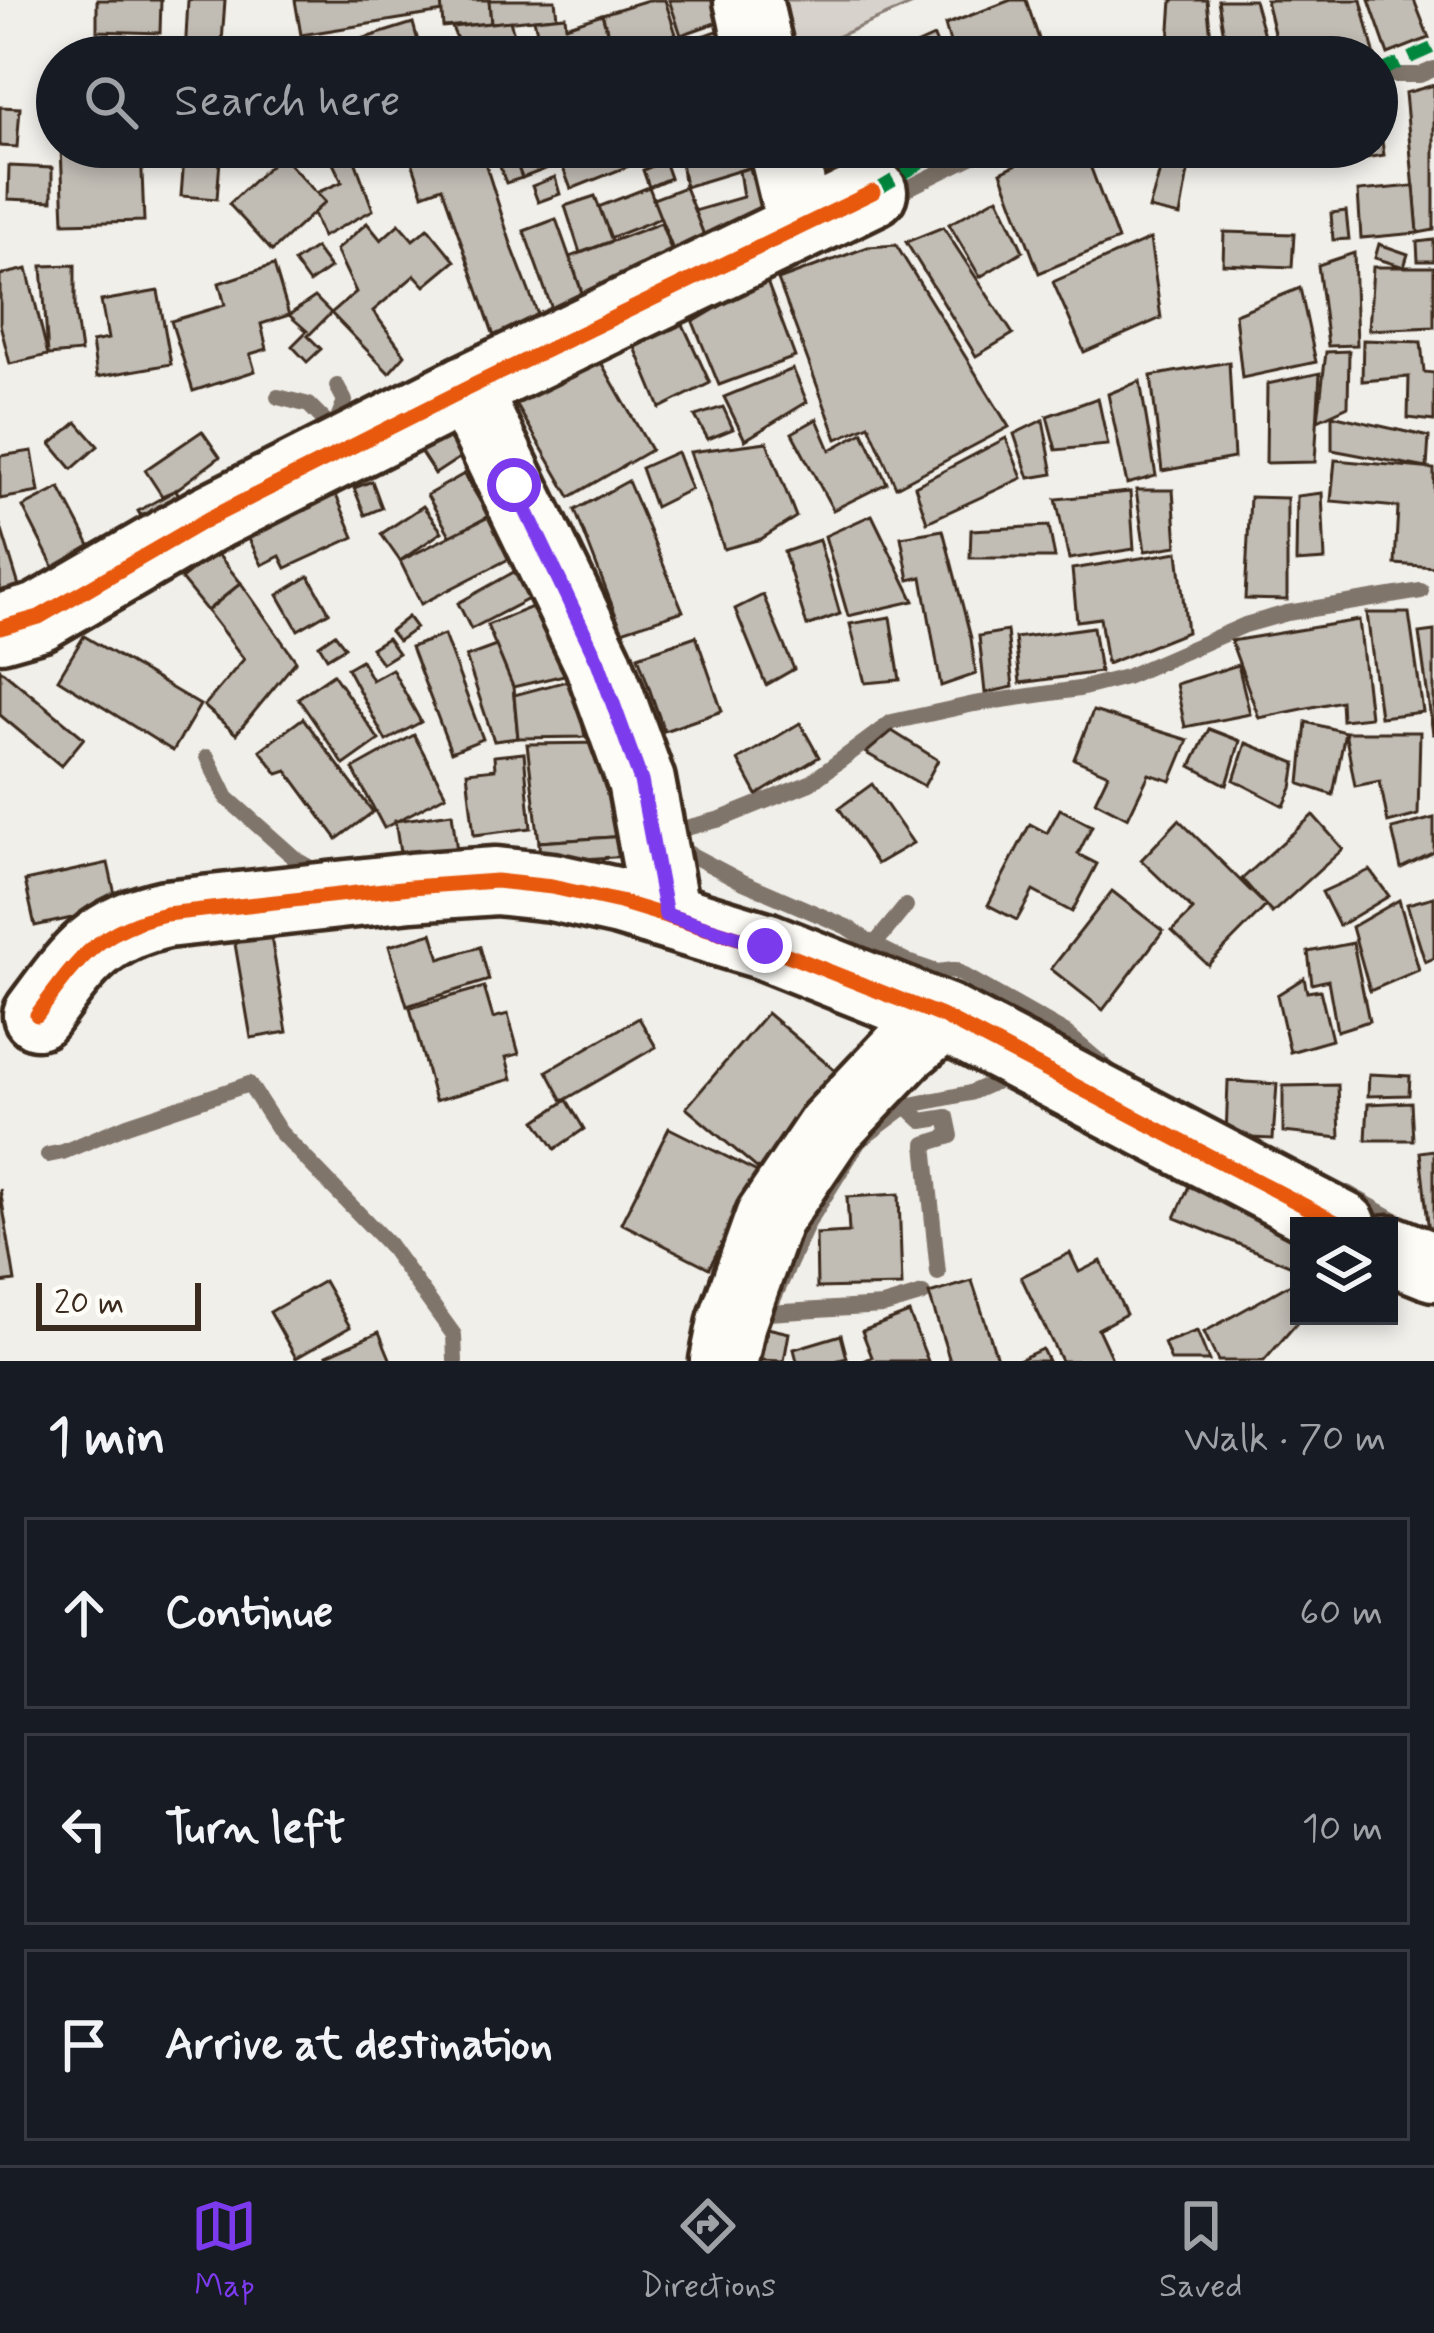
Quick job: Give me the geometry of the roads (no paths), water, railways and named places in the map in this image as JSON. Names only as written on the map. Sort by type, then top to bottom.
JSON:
[{"type":"street","points":[[748,0],[756,36]]},
{"type":"street","points":[[787,168],[801,226]]},
{"type":"street","points":[[0,628],[39,617],[193,526],[873,192]]},
{"type":"street","points":[[466,388],[598,662],[641,781],[666,915]]},
{"type":"street","points":[[37,1015],[84,954],[133,922],[166,914],[411,887],[496,881],[552,887],[765,946],[944,1018],[1326,1217]]},
{"type":"street","points":[[724,1361],[769,1217],[830,1128],[904,1050],[944,1018]]},
{"type":"street","points":[[1398,1253],[1434,1267]]},
{"type":"waterway","points":[[1398,75],[1420,75],[1434,69]]},
{"type":"waterway","points":[[890,197],[949,168]]},
{"type":"waterway","points":[[333,430],[345,401],[337,386]]},
{"type":"waterway","points":[[278,397],[309,405],[341,437]]},
{"type":"waterway","points":[[1113,1073],[1067,1034],[954,970],[937,972],[908,962],[847,927],[682,850],[674,836],[682,829],[721,819],[810,783],[892,722],[1079,689],[1126,677],[1245,625],[1287,613],[1421,591]]},
{"type":"waterway","points":[[207,757],[227,798],[298,861],[321,874]]},
{"type":"waterway","points":[[874,945],[906,906]]},
{"type":"waterway","points":[[772,1302],[808,1223],[859,1141],[906,1106],[970,1093],[1006,1077]]},
{"type":"waterway","points":[[48,1155],[249,1084],[280,1132],[388,1244],[454,1335],[455,1361]]},
{"type":"waterway","points":[[906,1106],[922,1121],[947,1117],[951,1136],[925,1144],[938,1273]]},
{"type":"waterway","points":[[1347,1193],[1397,1221],[1405,1231]]},
{"type":"waterway","points":[[760,1320],[768,1313],[883,1306],[923,1294]]}]
